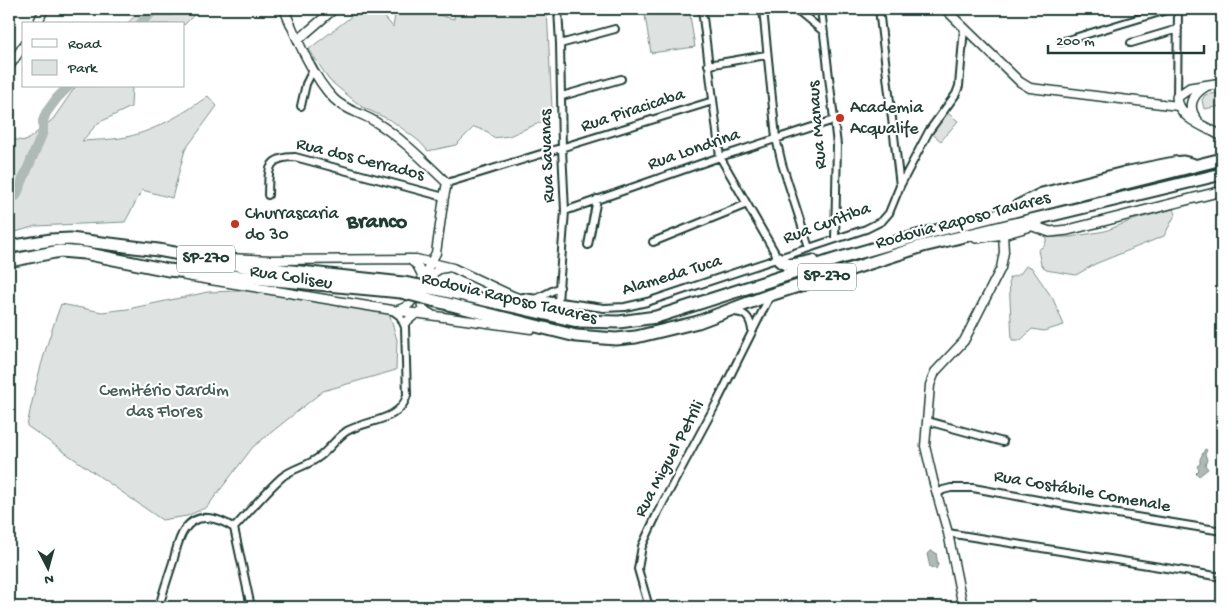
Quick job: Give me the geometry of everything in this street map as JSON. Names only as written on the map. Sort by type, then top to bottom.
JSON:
[{"type":"highway","name":"Rodovia Raposo Tavares","points":[[9,247],[70,239],[402,288],[559,318],[598,322],[639,321],[837,259],[931,232],[1222,159]]},
{"type":"highway","name":"Rodovia Raposo Tavares","points":[[434,294],[576,336],[616,339],[636,337],[677,328],[770,295],[924,246],[1222,174]]},
{"type":"highway","name":"Rodovia Raposo Tavares","points":[[9,261],[60,251],[84,253],[168,270],[244,278],[402,288]]},
{"type":"highway","points":[[778,258],[780,262],[786,265],[837,259]]},
{"type":"highway","points":[[244,278],[271,290]]},
{"type":"main road","points":[[1222,83],[1187,89],[1177,96],[1181,109],[1187,116],[1222,136]]},
{"type":"main road","points":[[1181,109],[1200,90],[1209,84]]},
{"type":"main road","points":[[1187,89],[1192,100],[1191,110],[1201,124]]},
{"type":"main road","points":[[1033,226],[1050,232],[1068,230],[1222,191]]},
{"type":"main road","points":[[924,246],[1003,234],[1098,204]]},
{"type":"street","points":[[38,22],[44,9]]},
{"type":"street","points":[[234,528],[281,478],[320,456],[349,430],[389,415],[400,409],[405,402],[407,394],[406,325],[395,310],[404,308],[413,300],[436,253],[447,183],[400,138],[373,120],[343,106],[327,92],[313,70],[284,9]]},
{"type":"street","points":[[298,40],[334,9]]},
{"type":"street","name":"Rua Savanas","points":[[558,9],[565,211],[558,302]]},
{"type":"street","points":[[702,9],[720,157],[778,258]]},
{"type":"street","points":[[763,9],[766,55],[776,138],[782,164],[809,248]]},
{"type":"street","points":[[796,9],[824,32]]},
{"type":"street","name":"Rua Manaus","points":[[821,9],[837,153],[835,239]]},
{"type":"street","points":[[879,9],[900,186]]},
{"type":"street","points":[[945,9],[1020,82],[1030,88],[1166,104],[1181,109]]},
{"type":"street","points":[[1061,42],[1170,9]]},
{"type":"street","points":[[1166,104],[1177,96],[1178,9]]},
{"type":"street","name":"Rua Curitiba","points":[[778,258],[866,230],[882,221],[889,213],[900,186],[929,131],[958,89],[964,28]]},
{"type":"street","points":[[560,44],[615,29]]},
{"type":"street","points":[[1131,43],[1178,29]]},
{"type":"street","points":[[9,66],[22,48]]},
{"type":"street","points":[[708,65],[766,55]]},
{"type":"street","points":[[301,106],[306,84],[313,70]]},
{"type":"street","points":[[1177,78],[1187,89]]},
{"type":"street","points":[[562,96],[621,79]]},
{"type":"street","name":"Rua Piracicaba","points":[[447,183],[713,101]]},
{"type":"street","name":"Rua Londrina","points":[[565,211],[776,138],[834,120]]},
{"type":"street","name":"Rua dos Cerrados","points":[[268,195],[269,174],[275,160],[284,157],[295,157],[444,197]]},
{"type":"street","points":[[588,246],[597,200]]},
{"type":"street","points":[[653,242],[747,204]]},
{"type":"street","points":[[963,607],[948,533],[925,446],[930,385],[933,376],[964,341],[1001,268],[1004,252],[1003,234]]},
{"type":"street","points":[[436,253],[442,265]]},
{"type":"street","name":"Alameda Tuca","points":[[198,257],[271,260],[409,258],[453,268],[513,296],[568,315],[598,322]]},
{"type":"street","points":[[409,258],[417,265],[423,277]]},
{"type":"street","name":"Alameda Tuca","points":[[513,296],[604,308],[633,305],[778,258]]},
{"type":"street","points":[[434,315],[425,312],[421,304],[421,298],[427,282],[436,270],[453,268]]},
{"type":"street","name":"Rua Coliseu","points":[[168,270],[199,279],[576,336]]},
{"type":"street","points":[[536,299],[560,287]]},
{"type":"street","name":"Rua Miguel Petrili","points":[[649,607],[638,569],[642,546],[770,295]]},
{"type":"street","points":[[406,325],[414,313],[413,300]]},
{"type":"street","points":[[721,313],[738,312],[743,314],[751,321],[752,330]]},
{"type":"street","points":[[927,421],[1003,442]]},
{"type":"street","name":"Rua Costábile Comenale","points":[[937,494],[951,488],[972,488],[1222,531]]},
{"type":"street","points":[[159,607],[179,540],[185,528],[197,519],[208,517],[225,522],[234,528],[251,607]]},
{"type":"street","points":[[948,533],[1222,577]]},
{"type":"green space","points":[[141,9],[200,9],[185,24],[185,22],[129,22]]},
{"type":"green space","points":[[361,9],[378,9],[393,27],[396,9],[427,12],[454,19],[455,9],[547,9],[552,108],[544,121],[509,136],[493,138],[488,132],[474,127],[456,145],[428,151],[419,141],[392,121],[362,107],[329,80],[309,49]]},
{"type":"green space","points":[[644,9],[689,9],[695,47],[651,53]]},
{"type":"green space","points":[[75,88],[132,88],[131,107],[98,123],[82,141],[121,138],[144,132],[178,116],[208,96],[217,106],[185,150],[172,198],[142,190],[125,222],[36,226],[9,234],[9,139],[26,141],[53,119]]},
{"type":"green space","points":[[1222,92],[1222,106],[1204,109],[1202,100],[1205,95]]},
{"type":"green space","points":[[945,111],[958,121],[941,141],[930,132]]},
{"type":"green space","points":[[1173,209],[1176,213],[1164,236],[1095,264],[1076,275],[1046,270],[1041,265],[1038,250],[1045,245],[1047,237],[1070,237],[1105,231],[1133,220]]},
{"type":"green space","points":[[1026,266],[1031,267],[1053,299],[1064,325],[1044,331],[1032,329],[1021,340],[1012,340],[1009,278],[1020,274]]},
{"type":"green space","name":"Cemitério Jardim das Flores","points":[[264,290],[389,312],[397,340],[396,370],[323,391],[253,447],[207,507],[187,516],[162,520],[27,426],[41,364],[61,304],[102,312],[128,309],[208,292]]},
{"type":"shaded area","points":[[1205,449],[1207,450],[1205,454],[1207,460],[1205,465],[1208,469],[1199,476],[1196,473],[1199,470],[1197,466],[1200,464],[1200,459]]},
{"type":"shaded area","points":[[930,551],[936,553],[938,565],[936,569],[930,567],[927,554]]},
{"type":"waterway","points":[[142,22],[153,11],[177,9]]},
{"type":"waterway","points":[[9,199],[16,196],[43,132],[43,121],[46,113],[67,88]]},
{"type":"place","name":"Academia Acqualife","points":[[840,118]]},
{"type":"place","name":"Churrascaria do 30","points":[[235,224]]},
{"type":"district","name":"Branco","points":[[377,223]]}]
